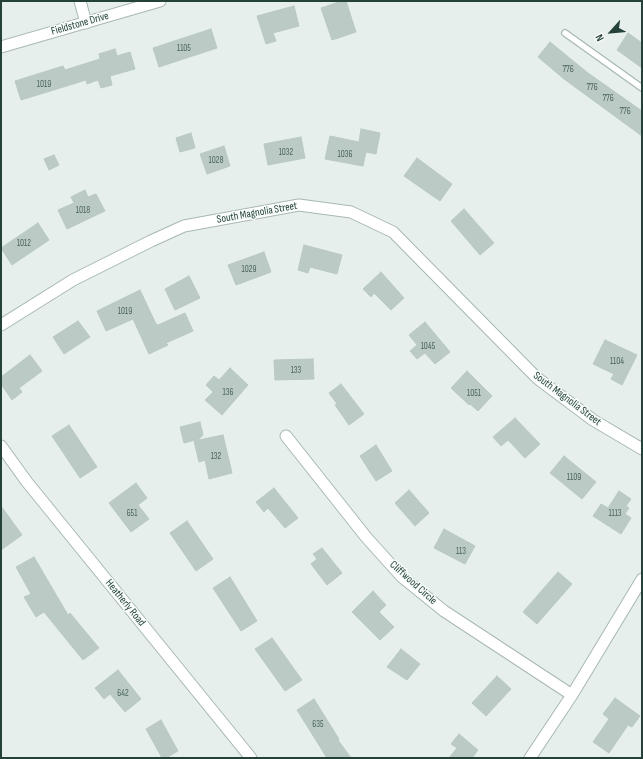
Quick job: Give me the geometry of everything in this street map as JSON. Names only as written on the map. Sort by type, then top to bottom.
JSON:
[{"type":"street","points":[[80,1],[86,23]]},
{"type":"street","name":"Fieldstone Drive","points":[[1,47],[160,1]]},
{"type":"street","name":"South Magnolia Street","points":[[1,325],[73,280],[184,226],[299,205],[351,212],[393,232],[537,378],[593,420],[642,449]]},
{"type":"street","name":"Cliffwood Circle","points":[[286,436],[366,537],[402,577],[444,612],[572,695]]},
{"type":"street","name":"Heatherly Road","points":[[1,446],[27,482],[251,758]]},
{"type":"street","points":[[530,758],[572,695],[642,579]]},
{"type":"lane","points":[[565,33],[642,88]]},
{"type":"building","points":[[346,1],[356,32],[332,40],[321,8]]},
{"type":"building","points":[[294,6],[299,26],[273,33],[276,41],[266,44],[257,16]]},
{"type":"building","points":[[211,29],[217,48],[159,67],[153,48]]},
{"type":"building","points":[[628,33],[642,43],[642,68],[617,50]]},
{"type":"building","points":[[550,42],[588,73],[642,111],[642,136],[564,79],[538,57]]},
{"type":"building","points":[[115,49],[117,56],[130,52],[135,69],[110,76],[112,85],[101,88],[98,80],[87,84],[86,80],[21,100],[15,81],[63,66],[65,70],[100,59],[99,54]]},
{"type":"building","points":[[361,129],[380,133],[376,154],[366,152],[363,166],[325,159],[330,136],[359,142]]},
{"type":"building","points":[[191,133],[195,148],[180,152],[176,138]]},
{"type":"building","points":[[301,137],[305,158],[268,165],[264,144]]},
{"type":"building","points":[[224,146],[230,166],[207,174],[200,154]]},
{"type":"building","points":[[54,155],[59,165],[49,170],[44,159]]},
{"type":"building","points":[[417,158],[452,184],[440,201],[404,176]]},
{"type":"building","points":[[85,190],[88,197],[96,194],[105,211],[67,229],[58,210],[74,203],[71,197]]},
{"type":"building","points":[[464,209],[494,243],[480,255],[451,221]]},
{"type":"building","points":[[38,223],[49,240],[12,265],[1,248]]},
{"type":"building","points":[[304,245],[342,255],[337,274],[310,267],[308,273],[298,270]]},
{"type":"building","points":[[264,252],[271,272],[236,285],[228,265]]},
{"type":"building","points":[[381,272],[404,298],[391,310],[374,293],[371,297],[363,289]]},
{"type":"building","points":[[189,276],[200,298],[175,310],[165,289]]},
{"type":"building","points":[[140,290],[156,324],[158,325],[185,313],[193,331],[166,343],[168,345],[149,354],[133,319],[106,331],[97,311]]},
{"type":"building","points":[[78,321],[90,337],[64,354],[53,337]]},
{"type":"building","points":[[425,322],[450,352],[435,364],[425,353],[417,359],[410,351],[417,345],[409,335]]},
{"type":"building","points":[[605,340],[637,355],[622,385],[611,379],[614,374],[593,364]]},
{"type":"building","points":[[30,355],[42,371],[19,388],[22,392],[12,400],[1,384],[1,377]]},
{"type":"building","points":[[313,359],[314,379],[275,380],[274,360]]},
{"type":"building","points":[[230,368],[248,385],[222,415],[205,400],[213,392],[206,385],[214,376],[219,380]]},
{"type":"building","points":[[467,371],[492,396],[478,411],[470,404],[469,405],[451,388]]},
{"type":"building","points":[[341,384],[364,414],[349,425],[335,405],[337,404],[329,393]]},
{"type":"building","points":[[515,418],[540,444],[525,458],[508,440],[501,446],[493,437]]},
{"type":"building","points":[[200,422],[203,435],[199,439],[184,443],[180,427]]},
{"type":"building","points":[[69,425],[97,467],[80,478],[52,436]]},
{"type":"building","points":[[223,435],[232,473],[209,479],[205,460],[199,462],[194,441]]},
{"type":"building","points":[[376,445],[392,471],[376,481],[360,456]]},
{"type":"building","points":[[564,456],[596,482],[582,499],[550,473]]},
{"type":"building","points":[[136,483],[147,498],[138,505],[149,519],[131,532],[109,503]]},
{"type":"building","points":[[274,488],[298,518],[285,528],[268,508],[264,512],[256,502]]},
{"type":"building","points":[[409,490],[429,513],[415,526],[395,503]]},
{"type":"building","points":[[619,491],[631,499],[626,506],[629,508],[625,514],[631,518],[621,534],[593,516],[601,504],[608,508]]},
{"type":"building","points":[[1,506],[22,535],[1,550]]},
{"type":"building","points":[[187,521],[213,559],[196,571],[170,533]]},
{"type":"building","points":[[444,529],[475,546],[465,564],[434,548]]},
{"type":"building","points":[[322,548],[342,573],[327,585],[311,564],[317,559],[313,554]]},
{"type":"building","points":[[34,557],[68,615],[70,613],[99,648],[83,660],[44,612],[36,617],[24,597],[31,594],[16,567]]},
{"type":"building","points":[[558,572],[572,584],[537,624],[523,612]]},
{"type":"building","points":[[230,577],[257,621],[241,631],[213,588]]},
{"type":"building","points":[[373,591],[386,605],[379,612],[394,627],[380,640],[352,612]]},
{"type":"building","points":[[272,638],[302,680],[285,691],[255,649]]},
{"type":"building","points":[[401,649],[420,664],[407,680],[387,667]]},
{"type":"building","points":[[118,670],[141,699],[125,712],[110,694],[104,699],[95,688]]},
{"type":"building","points":[[497,676],[511,689],[486,716],[472,703]]},
{"type":"building","points":[[615,698],[640,716],[632,727],[628,725],[609,753],[593,742],[609,719],[603,714]]},
{"type":"building","points":[[314,699],[339,739],[338,740],[351,758],[327,758],[297,710]]},
{"type":"building","points":[[161,720],[178,751],[166,758],[162,758],[146,729]]},
{"type":"building","points":[[459,734],[478,750],[472,758],[449,758],[457,748],[451,744]]}]
